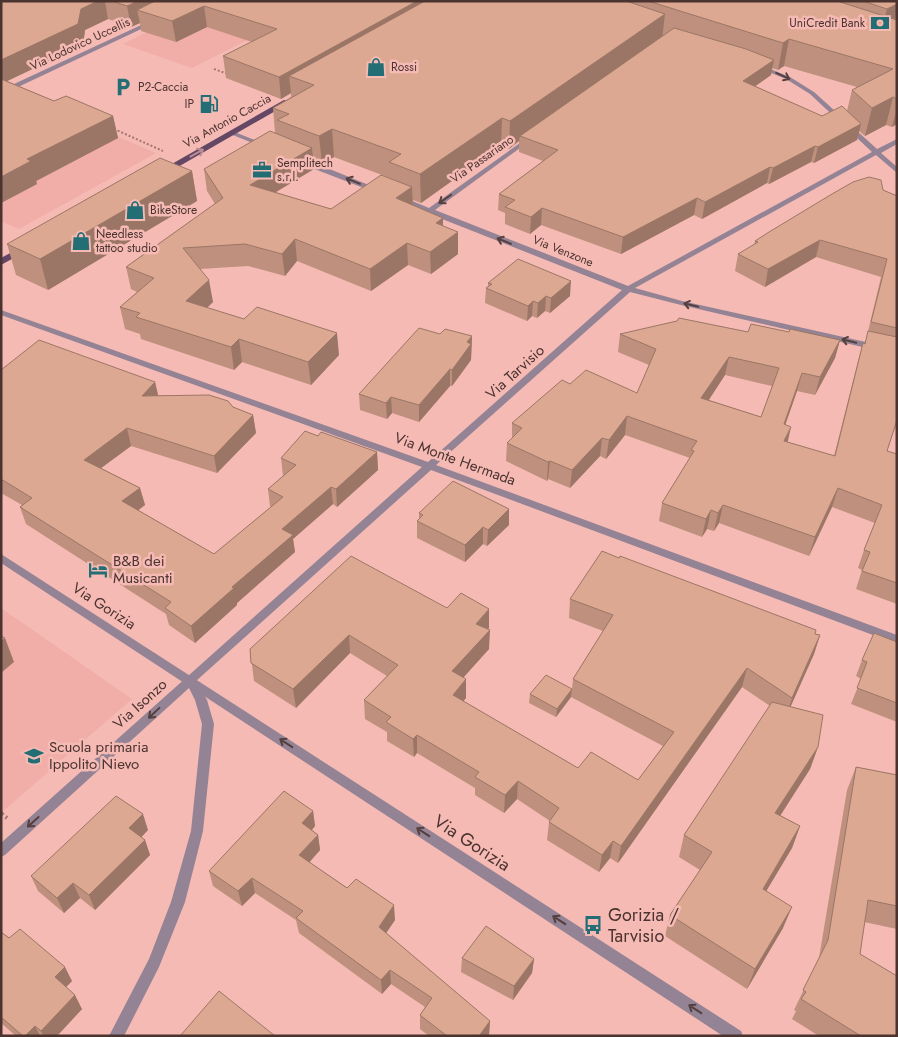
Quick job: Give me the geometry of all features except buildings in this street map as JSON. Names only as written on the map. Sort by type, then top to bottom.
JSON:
[{"type":"main road","name":"Via Antonio Caccia","points":[[154,176],[292,99]]},
{"type":"main road","points":[[1,262],[35,243]]},
{"type":"street","name":"Via Lodovico Uccellis","points":[[1,94],[161,18]]},
{"type":"street","points":[[750,63],[788,78],[812,93],[897,171]]},
{"type":"street","points":[[232,133],[272,149]]},
{"type":"street","name":"Via Passariano","points":[[429,211],[533,136]]},
{"type":"street","name":"Via Tarvisio","points":[[190,680],[628,289],[897,141]]},
{"type":"street","points":[[291,156],[383,193]]},
{"type":"street","name":"Via Venzone","points":[[392,196],[628,289],[681,303],[897,352]]},
{"type":"street","name":"Via Monte Hermada","points":[[1,312],[430,466],[897,640]]},
{"type":"street","name":"Via Gorizia","points":[[1,558],[736,1036]]},
{"type":"street","name":"Via Gorizia","points":[[116,1036],[154,962],[178,902],[197,830],[208,724],[201,700],[190,680]]},
{"type":"street","name":"Via Isonzo","points":[[1,852],[190,680]]},
{"type":"path","points":[[214,69],[231,76]]},
{"type":"path","points":[[112,128],[164,152]]},
{"type":"shaded area","points":[[209,1],[295,16],[192,68],[123,44]]},
{"type":"shaded area","points":[[20,95],[156,153],[19,229],[1,221],[1,104]]},
{"type":"shaded area","name":"Scuola primaria Ippolito Nievo","points":[[1,608],[132,699],[1,813]]},
{"type":"place","name":"UniCredit Bank","points":[[880,23]]},
{"type":"place","name":"Rossi","points":[[376,67]]},
{"type":"place","name":"P2-Caccia","points":[[123,87]]},
{"type":"place","name":"IP","points":[[209,104]]},
{"type":"place","name":"Semplitech s.r.l.","points":[[262,170]]},
{"type":"place","name":"BikeStore","points":[[135,210]]},
{"type":"place","name":"Needless tattoo studio","points":[[81,241]]},
{"type":"place","name":"B&B dei Musicanti","points":[[98,570]]},
{"type":"place","name":"Scuola primaria Ippolito Nievo","points":[[34,756]]},
{"type":"place","name":"Gorizia / Tarvisio","points":[[593,925]]}]
